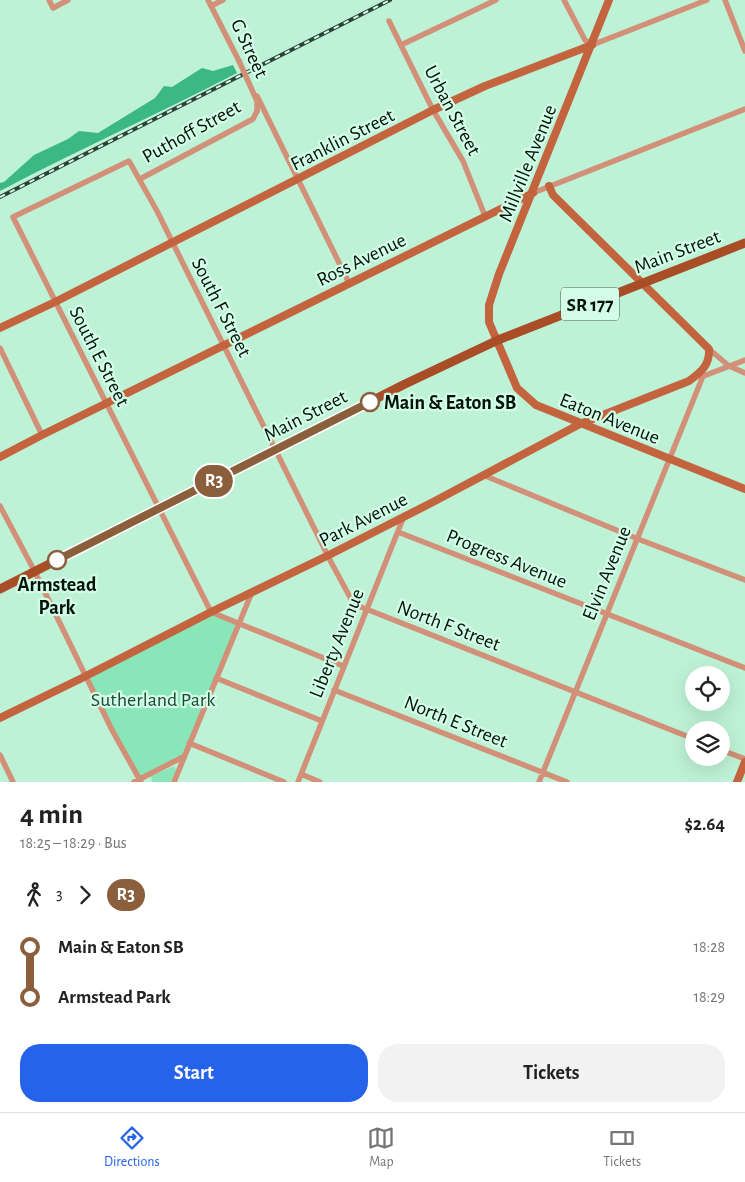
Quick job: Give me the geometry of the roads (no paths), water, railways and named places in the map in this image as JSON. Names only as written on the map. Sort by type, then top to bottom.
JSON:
[{"type":"main road","name":"Millville Avenue","points":[[498,340],[489,322],[489,305],[609,0]]},
{"type":"main road","name":"Franklin Street","points":[[0,328],[55,302],[433,110],[485,86],[592,45]]},
{"type":"main road","points":[[548,186],[553,195],[708,349],[709,357],[705,366],[700,373],[689,381]]},
{"type":"main road","name":"Ross Avenue","points":[[0,457],[42,434],[533,193]]},
{"type":"main road","name":"Main Street","points":[[0,589],[406,384],[498,340],[745,243]]},
{"type":"main road","name":"Eaton Avenue","points":[[498,340],[517,388],[544,409],[745,489]]},
{"type":"main road","name":"Park Avenue","points":[[0,718],[329,555],[580,424],[689,381]]},
{"type":"main road","points":[[737,782],[745,761]]},
{"type":"street","points":[[49,0],[53,8],[68,0]]},
{"type":"street","points":[[210,3],[223,0]]},
{"type":"street","points":[[401,45],[496,0]]},
{"type":"street","points":[[564,0],[585,40],[592,45]]},
{"type":"street","name":"Franklin Street","points":[[592,45],[707,0]]},
{"type":"street","points":[[725,0],[745,51]]},
{"type":"street","name":"G Street","points":[[210,3],[239,61],[256,101],[257,111]]},
{"type":"street","name":"Urban Street","points":[[389,21],[433,110],[463,161],[485,216]]},
{"type":"street","name":"G Street","points":[[252,86],[349,283]]},
{"type":"street","name":"Ross Avenue","points":[[533,193],[745,109]]},
{"type":"street","name":"Puthoff Street","points":[[13,217],[129,161],[140,179],[253,119],[257,111]]},
{"type":"street","name":"South F Street","points":[[140,179],[276,450]]},
{"type":"street","name":"South E Street","points":[[13,217],[159,509]]},
{"type":"street","points":[[0,348],[42,434]]},
{"type":"street","points":[[708,349],[729,366],[745,373]]},
{"type":"street","name":"Park Avenue","points":[[689,381],[745,360]]},
{"type":"street","name":"Elvin Avenue","points":[[539,782],[703,376]]},
{"type":"street","name":"North F Street","points":[[276,450],[351,599],[356,605],[685,735]]},
{"type":"street","points":[[483,475],[638,539],[745,580]]},
{"type":"street","points":[[0,506],[35,572],[138,781],[184,757]]},
{"type":"street","points":[[159,509],[211,612],[344,666]]},
{"type":"street","name":"Liberty Avenue","points":[[298,782],[404,516]]},
{"type":"street","name":"Progress Avenue","points":[[398,532],[745,668]]},
{"type":"street","points":[[174,782],[253,592]]},
{"type":"street","points":[[216,678],[322,721]]},
{"type":"street","name":"North E Street","points":[[334,690],[566,782]]},
{"type":"street","points":[[189,743],[284,782]]},
{"type":"street","points":[[730,754],[745,761]]},
{"type":"street","points":[[0,755],[13,782]]},
{"type":"street","points":[[301,774],[320,782]]},
{"type":"railway","points":[[0,197],[390,0]]},
{"type":"place","name":"Main & Eaton SB","points":[[370,402]]},
{"type":"place","name":"Armstead Park","points":[[57,560]]},
{"type":"park label","name":"Sutherland Park","points":[[153,699]]}]
